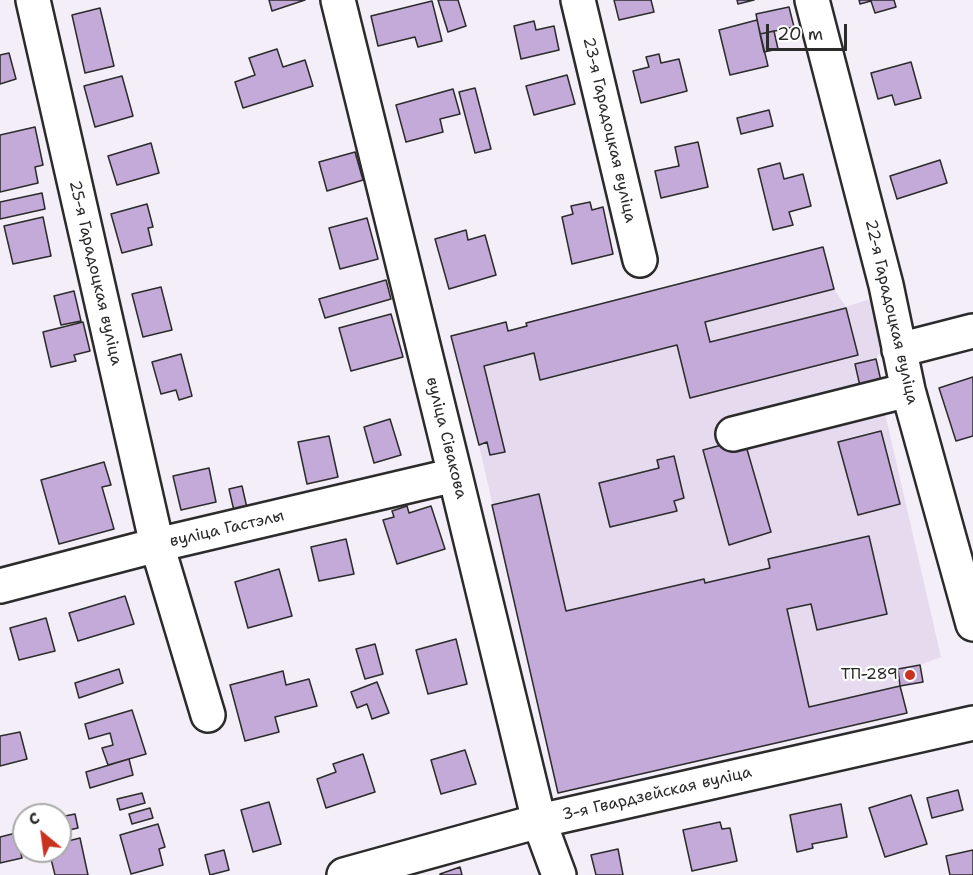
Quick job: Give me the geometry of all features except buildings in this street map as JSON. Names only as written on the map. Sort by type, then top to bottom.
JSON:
[{"type":"street","name":"25-я Гарадоцкая вуліца","points":[[33,0],[156,545],[208,715]]},
{"type":"street","name":"вуліца Сівакова","points":[[338,0],[539,821],[559,875]]},
{"type":"street","name":"23-я Гарадоцкая вуліца","points":[[578,0],[640,260]]},
{"type":"street","name":"22-я Гарадоцкая вуліца","points":[[812,0],[886,285],[908,390],[973,624]]},
{"type":"street","points":[[899,350],[973,332]]},
{"type":"street","points":[[734,434],[908,390]]},
{"type":"street","name":"вуліца Гастэлы","points":[[0,586],[156,545],[455,474]]},
{"type":"street","name":"3-я Гвардзейская вуліца","points":[[344,875],[539,821],[973,723]]},
{"type":"shaded area","points":[[823,247],[834,289],[846,307],[870,299],[883,347],[876,359],[881,396],[941,657],[920,665],[898,669],[907,713],[558,793],[479,445],[451,336],[506,322],[508,330],[527,326],[526,323]]},
{"type":"place","name":"ТП-289","points":[[910,675]]}]
